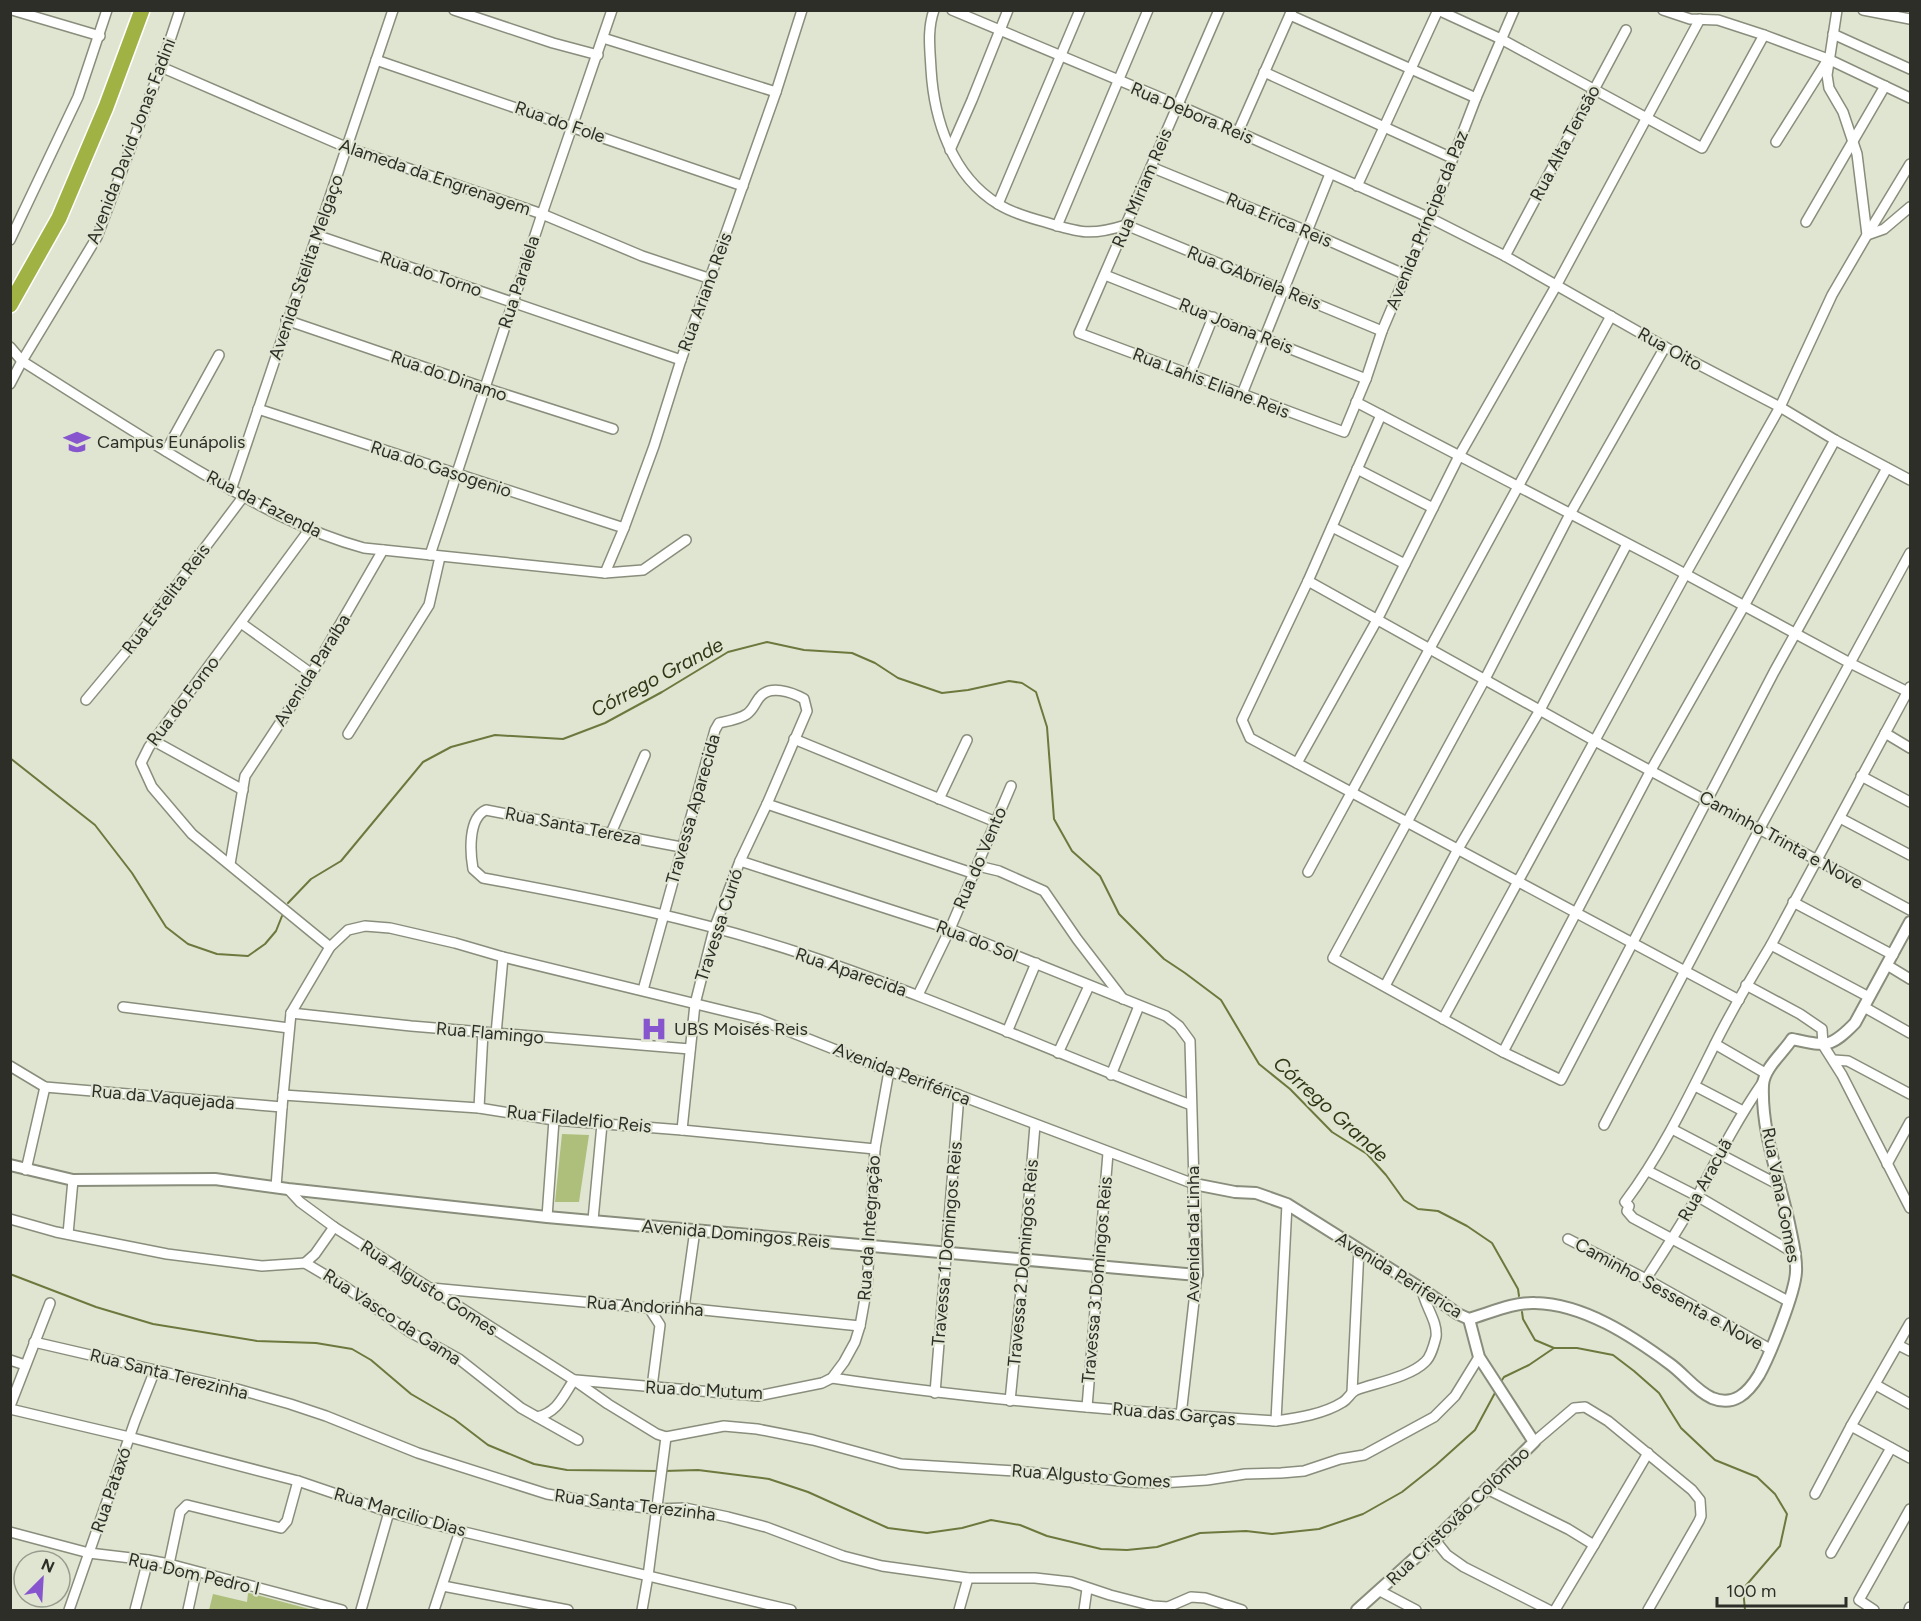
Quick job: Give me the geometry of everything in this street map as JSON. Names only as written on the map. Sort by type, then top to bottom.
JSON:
[{"type":"highway","points":[[10,305],[59,218],[106,107],[142,10]]},
{"type":"street","points":[[12,10],[100,36]]},
{"type":"street","points":[[10,240],[78,97],[107,10]]},
{"type":"street","name":"Avenida David Jonas Fadini","points":[[10,384],[97,237],[180,10]]},
{"type":"street","name":"Avenida Stelita Melgaço","points":[[231,490],[286,320],[348,148],[393,10]]},
{"type":"street","points":[[454,10],[553,43],[598,55]]},
{"type":"street","name":"Rua Paralela","points":[[348,734],[429,605],[435,556],[458,474],[513,301],[612,10]]},
{"type":"street","name":"Rua Ariano Reis","points":[[604,573],[624,528],[654,446],[681,360],[776,92],[802,10]]},
{"type":"street","points":[[934,10],[929,26],[932,84],[950,150],[961,169],[998,204],[1017,213],[1078,231],[1097,233],[1126,225]]},
{"type":"street","name":"Rua Debora Reis","points":[[951,10],[1178,105],[1430,218]]},
{"type":"street","points":[[950,150],[1008,10]]},
{"type":"street","points":[[998,204],[1080,10]]},
{"type":"street","points":[[1057,226],[1148,10]]},
{"type":"street","name":"Rua Miriam Reis","points":[[1079,333],[1219,10]]},
{"type":"street","points":[[1358,186],[1438,10],[1501,39],[1702,148],[1764,35]]},
{"type":"street","name":"Avenida Príncipe da Paz","points":[[1344,432],[1476,98],[1514,10]]},
{"type":"street","points":[[1663,10],[1690,19],[1718,20],[1764,35],[1828,59],[1911,98]]},
{"type":"street","points":[[1837,10],[1827,75],[1829,88],[1843,112],[1857,154],[1867,236]]},
{"type":"street","points":[[1863,10],[1911,19]]},
{"type":"street","points":[[1238,132],[1291,13],[1476,98]]},
{"type":"street","points":[[1297,763],[1377,620],[1459,456],[1556,286],[1700,20]]},
{"type":"street","name":"Rua Alta Tensão","points":[[1505,256],[1626,30]]},
{"type":"street","points":[[1833,34],[1911,69]]},
{"type":"street","points":[[603,38],[776,92]]},
{"type":"street","points":[[1776,142],[1828,59]]},
{"type":"street","name":"Rua do Fole","points":[[376,60],[743,186]]},
{"type":"street","name":"Alameda da Engrenagem","points":[[161,67],[348,148],[542,214],[642,256],[711,279]]},
{"type":"street","points":[[1264,72],[1452,158]]},
{"type":"street","points":[[1806,222],[1885,86]]},
{"type":"street","points":[[1443,1019],[1685,575],[1780,408],[1832,296],[1911,164]]},
{"type":"street","name":"Rua Erica Reis","points":[[1151,167],[1307,231],[1406,275]]},
{"type":"street","points":[[1242,394],[1330,174]]},
{"type":"street","points":[[1867,236],[1884,229],[1910,208]]},
{"type":"street","name":"Rua Oito","points":[[1430,218],[1505,256],[1665,347],[1911,480]]},
{"type":"street","name":"Rua GAbriela Reis","points":[[1126,225],[1383,331]]},
{"type":"street","name":"Rua do Torno","points":[[316,235],[681,360]]},
{"type":"street","name":"Rua Joana Reis","points":[[1105,275],[1366,379]]},
{"type":"street","points":[[1308,872],[1611,316]]},
{"type":"street","points":[[1190,374],[1213,317]]},
{"type":"street","name":"Rua do Dinamo","points":[[286,320],[612,429]]},
{"type":"street","name":"Rua Lahis Eliane Reis","points":[[1079,333],[1344,432]]},
{"type":"street","name":"Rua da Fazenda","points":[[10,347],[22,361],[243,497],[309,530],[364,549],[604,573],[642,570],[686,540]]},
{"type":"street","points":[[1665,347],[1570,514],[1485,679],[1333,958],[1503,1052],[1561,1080],[1796,633],[1887,468]]},
{"type":"street","points":[[166,451],[219,355]]},
{"type":"street","points":[[1356,402],[1850,663],[1910,690],[1861,776],[1771,945],[1746,985],[1695,1086],[1648,1171],[1625,1202],[1629,1206],[1627,1211],[1633,1218],[1788,1301]]},
{"type":"street","name":"Rua do Gasogenio","points":[[258,409],[624,528]]},
{"type":"street","points":[[1382,416],[1308,581],[1242,720],[1250,738],[1739,1000]]},
{"type":"street","points":[[1503,1052],[1651,770],[1835,440]]},
{"type":"street","points":[[1358,469],[1433,508]]},
{"type":"street","name":"Rua Estelita Reis","points":[[86,700],[131,646],[243,497]]},
{"type":"street","points":[[1332,527],[1405,564]]},
{"type":"street","name":"Rua do Forno","points":[[230,864],[205,847],[192,834],[152,787],[141,763],[143,755],[309,530]]},
{"type":"street","points":[[1385,987],[1458,849],[1540,710],[1627,544]]},
{"type":"street","name":"Avenida Paraíba","points":[[230,864],[245,776],[312,674],[383,550]]},
{"type":"street","points":[[1604,1125],[1760,828],[1911,553]]},
{"type":"street","name":"Caminho Trinta e Nove","points":[[1308,581],[1595,741],[1708,799],[1816,861],[1911,910]]},
{"type":"street","points":[[241,623],[312,674]]},
{"type":"street","name":"Travessa Aparecida","points":[[643,990],[681,847],[719,723],[748,714],[760,696],[777,690],[795,694],[804,699],[807,711],[796,735]]},
{"type":"street","points":[[1885,733],[1911,748]]},
{"type":"street","points":[[796,735],[996,822]]},
{"type":"street","name":"Travessa Curió","points":[[682,1130],[695,1004],[714,929],[740,861],[796,735]]},
{"type":"street","points":[[939,799],[967,740]]},
{"type":"street","points":[[154,741],[243,790]]},
{"type":"street","points":[[611,833],[645,755]]},
{"type":"street","points":[[1861,776],[1911,802]]},
{"type":"street","name":"Rua do Vento","points":[[918,995],[950,929],[1011,786]]},
{"type":"street","points":[[767,804],[976,870],[999,871],[1044,891],[1123,999]]},
{"type":"street","name":"Rua Santa Tereza","points":[[498,881],[483,878],[473,869],[470,854],[476,821],[479,813],[486,810],[681,847]]},
{"type":"street","points":[[1840,818],[1911,855]]},
{"type":"street","name":"Rua do Sol","points":[[740,861],[950,929],[1166,1016],[1179,1026],[1190,1041],[1191,1053]]},
{"type":"street","points":[[230,864],[330,947],[291,1013],[276,1187]]},
{"type":"street","name":"Rua Aparecida","points":[[498,881],[662,914],[804,954],[918,995],[1111,1075],[1191,1105]]},
{"type":"street","points":[[1793,902],[1893,955]]},
{"type":"street","points":[[1828,1043],[1842,1036],[1855,1023],[1910,924]]},
{"type":"street","name":"Avenida Periférica","points":[[330,947],[348,930],[365,926],[390,928],[759,1019],[889,1071],[959,1095],[1194,1184]]},
{"type":"street","points":[[1771,945],[1867,1002],[1911,1033]]},
{"type":"street","points":[[496,1034],[503,957]]},
{"type":"street","points":[[1007,1032],[1036,963]]},
{"type":"street","points":[[1887,965],[1911,979]]},
{"type":"street","points":[[1746,985],[1817,1024],[1911,1208]]},
{"type":"street","points":[[1058,1053],[1089,986]]},
{"type":"street","points":[[1111,1075],[1139,1006]]},
{"type":"street","points":[[123,1007],[289,1028]]},
{"type":"street","name":"Rua Flamingo","points":[[291,1013],[496,1034],[690,1049]]},
{"type":"street","points":[[479,1108],[483,1032]]},
{"type":"street","name":"Rua Aracuã","points":[[1646,1279],[1697,1196],[1743,1111],[1792,1039],[1828,1043]]},
{"type":"street","points":[[1715,1044],[1764,1078]]},
{"type":"street","name":"Avenida da Linha","points":[[1181,1415],[1197,1275],[1191,1053]]},
{"type":"street","points":[[1834,1060],[1848,1061],[1911,1094]]},
{"type":"street","points":[[10,1066],[45,1088],[26,1170]]},
{"type":"street","name":"Rua da Integração","points":[[832,1378],[855,1342],[860,1326],[867,1287],[875,1149],[889,1071]]},
{"type":"street","name":"Rua Vana Gomes","points":[[1695,1386],[1710,1397],[1722,1401],[1734,1400],[1744,1395],[1758,1376],[1793,1288],[1796,1254],[1772,1156],[1763,1107],[1764,1078]]},
{"type":"street","points":[[1695,1086],[1743,1111]]},
{"type":"street","name":"Rua da Vaquejada","points":[[45,1088],[282,1107]]},
{"type":"street","name":"Rua Filadelfio Reis","points":[[283,1095],[479,1108],[554,1120],[875,1149]]},
{"type":"street","name":"Travessa 1 Domingos Reis","points":[[935,1393],[959,1095]]},
{"type":"street","points":[[547,1217],[554,1120]]},
{"type":"street","points":[[1887,1164],[1911,1122]]},
{"type":"street","points":[[593,1220],[602,1124]]},
{"type":"street","name":"Travessa 2 Domingos Reis","points":[[1010,1401],[1035,1125]]},
{"type":"street","points":[[1671,1129],[1781,1186]]},
{"type":"street","name":"Travessa 3 Domingos Reis","points":[[1087,1407],[1108,1153]]},
{"type":"street","name":"Avenida Domingos Reis","points":[[10,1165],[74,1180],[215,1179],[547,1217],[1197,1275]]},
{"type":"street","points":[[1648,1171],[1697,1196],[1796,1254]]},
{"type":"street","points":[[68,1234],[74,1180]]},
{"type":"street","name":"Avenida Periferica","points":[[1194,1184],[1235,1192],[1256,1193],[1287,1204],[1469,1319],[1516,1304],[1534,1302],[1571,1309],[1616,1328],[1637,1341],[1673,1366],[1695,1386]]},
{"type":"street","name":"Rua Algusto Gomes","points":[[288,1189],[300,1202],[334,1227],[608,1404],[657,1434],[666,1437],[724,1426],[757,1429],[813,1440],[901,1464],[1015,1471],[1131,1482],[1161,1483],[1207,1480],[1245,1474],[1304,1471],[1340,1459],[1364,1455],[1434,1418],[1455,1396],[1479,1356]]},
{"type":"street","points":[[1276,1421],[1287,1204]]},
{"type":"street","name":"Rua Vasco da Gama","points":[[10,1219],[68,1234],[167,1254],[262,1266],[305,1263],[344,1286],[410,1332],[459,1359],[498,1391],[537,1417],[578,1440]]},
{"type":"street","points":[[305,1263],[315,1254],[334,1227]]},
{"type":"street","points":[[684,1308],[695,1230]]},
{"type":"street","name":"Caminho Sessenta e Nove","points":[[1568,1239],[1646,1279],[1770,1349]]},
{"type":"street","points":[[1352,1392],[1359,1249]]},
{"type":"street","name":"Rua Andorinha","points":[[429,1288],[649,1308],[684,1308],[860,1326]]},
{"type":"street","name":"Rua das Garças","points":[[832,1378],[1010,1401],[1276,1421],[1297,1419],[1344,1402],[1352,1392],[1414,1370],[1426,1362],[1436,1332],[1422,1289]]},
{"type":"street","points":[[10,1407],[50,1303]]},
{"type":"street","points":[[649,1308],[660,1325],[652,1387]]},
{"type":"street","name":"Rua Cristovão Colômbo","points":[[1357,1611],[1435,1540],[1534,1442],[1479,1356],[1469,1319]]},
{"type":"street","points":[[1815,1494],[1851,1426],[1911,1323]]},
{"type":"street","name":"Rua Santa Terezinha","points":[[34,1342],[237,1389],[290,1404],[418,1453],[493,1476],[523,1488],[600,1503],[657,1509],[685,1508],[728,1517],[766,1527],[843,1556],[923,1573],[968,1578],[1035,1578],[1071,1582],[1087,1589],[1144,1605],[1168,1609],[1191,1597],[1205,1598],[1242,1611]]},
{"type":"street","points":[[1898,1345],[1911,1351]]},
{"type":"street","points":[[10,1360],[25,1365]]},
{"type":"street","name":"Rua Pataxó","points":[[69,1611],[129,1437],[155,1370]]},
{"type":"street","name":"Rua do Mutum","points":[[574,1380],[758,1396],[822,1383],[832,1378]]},
{"type":"street","points":[[537,1417],[552,1412],[574,1380]]},
{"type":"street","points":[[1876,1385],[1911,1404]]},
{"type":"street","name":"Rua Marcilio Dias","points":[[10,1407],[298,1481],[389,1512],[460,1531],[791,1611]]},
{"type":"street","points":[[1534,1442],[1574,1408],[1585,1407],[1608,1421],[1678,1478],[1700,1500],[1699,1521],[1648,1611]]},
{"type":"street","points":[[1851,1426],[1911,1458]]},
{"type":"street","points":[[642,1611],[666,1437]]},
{"type":"street","points":[[1831,1553],[1891,1448]]},
{"type":"street","points":[[1555,1611],[1648,1454]]},
{"type":"street","points":[[169,1564],[180,1512],[184,1506],[281,1528],[287,1521],[298,1481]]},
{"type":"street","points":[[1487,1489],[1568,1529],[1594,1545]]},
{"type":"street","points":[[1874,1611],[1858,1600],[1911,1509]]},
{"type":"street","points":[[361,1611],[389,1512]]},
{"type":"street","points":[[1900,1528],[1911,1534]]},
{"type":"street","points":[[434,1611],[460,1531]]},
{"type":"street","name":"Rua Dom Pedro I","points":[[10,1532],[89,1553],[169,1564],[342,1611]]},
{"type":"street","points":[[1435,1540],[1447,1555],[1464,1567],[1549,1611]]},
{"type":"street","points":[[135,1611],[148,1560]]},
{"type":"street","points":[[188,1611],[196,1573]]},
{"type":"street","points":[[959,1611],[968,1578]]},
{"type":"street","points":[[443,1586],[568,1611]]},
{"type":"street","points":[[1084,1611],[1087,1589]]},
{"type":"street","points":[[1380,1591],[1416,1611]]},
{"type":"street","points":[[749,1611],[750,1600]]},
{"type":"green space","points":[[562,1134],[589,1135],[579,1202],[555,1202]]},
{"type":"green space","points":[[248,1593],[313,1610],[209,1610],[213,1594],[247,1602]]},
{"type":"waterway","name":"Córrego Grande","points":[[288,903],[311,879],[341,861],[423,762],[451,747],[495,735],[563,739],[605,723],[728,652],[767,642],[804,650],[852,653],[875,663],[898,678],[942,693],[1009,681],[1022,683],[1036,692],[1047,727],[1054,819],[1072,851],[1100,876],[1119,914],[1164,959],[1221,1000],[1259,1064],[1290,1089],[1332,1132],[1367,1154],[1404,1200],[1418,1209],[1438,1211],[1467,1226],[1492,1243],[1518,1289],[1519,1296]]},
{"type":"waterway","name":"Córrego Grande","points":[[10,758],[95,825],[132,873],[166,927],[188,944],[217,954],[248,956],[265,944],[276,931],[282,916]]},
{"type":"waterway","points":[[10,1274],[96,1307],[153,1324],[257,1341],[316,1343],[352,1349],[371,1360],[411,1394],[454,1419],[488,1445],[534,1464],[567,1470],[658,1471]]},
{"type":"waterway","name":"Córrego Grande","points":[[1522,1312],[1523,1319],[1535,1340],[1554,1348],[1577,1348],[1613,1355],[1659,1393],[1681,1428],[1715,1460],[1757,1477],[1775,1494],[1787,1514],[1780,1546],[1743,1589],[1745,1610]]},
{"type":"waterway","points":[[1500,1383],[1504,1377],[1529,1365],[1554,1348]]},
{"type":"waterway","points":[[664,1471],[698,1470],[769,1479],[808,1492],[888,1528],[927,1533],[962,1528],[991,1520],[1020,1525],[1047,1536],[1101,1549],[1127,1550],[1157,1547],[1200,1533],[1246,1531],[1272,1534],[1319,1529],[1363,1514],[1402,1492],[1475,1430],[1496,1391]]},
{"type":"place","name":"Campus Eunápolis","points":[[77,442]]},
{"type":"place","name":"UBS Moisés Reis","points":[[654,1029]]}]
